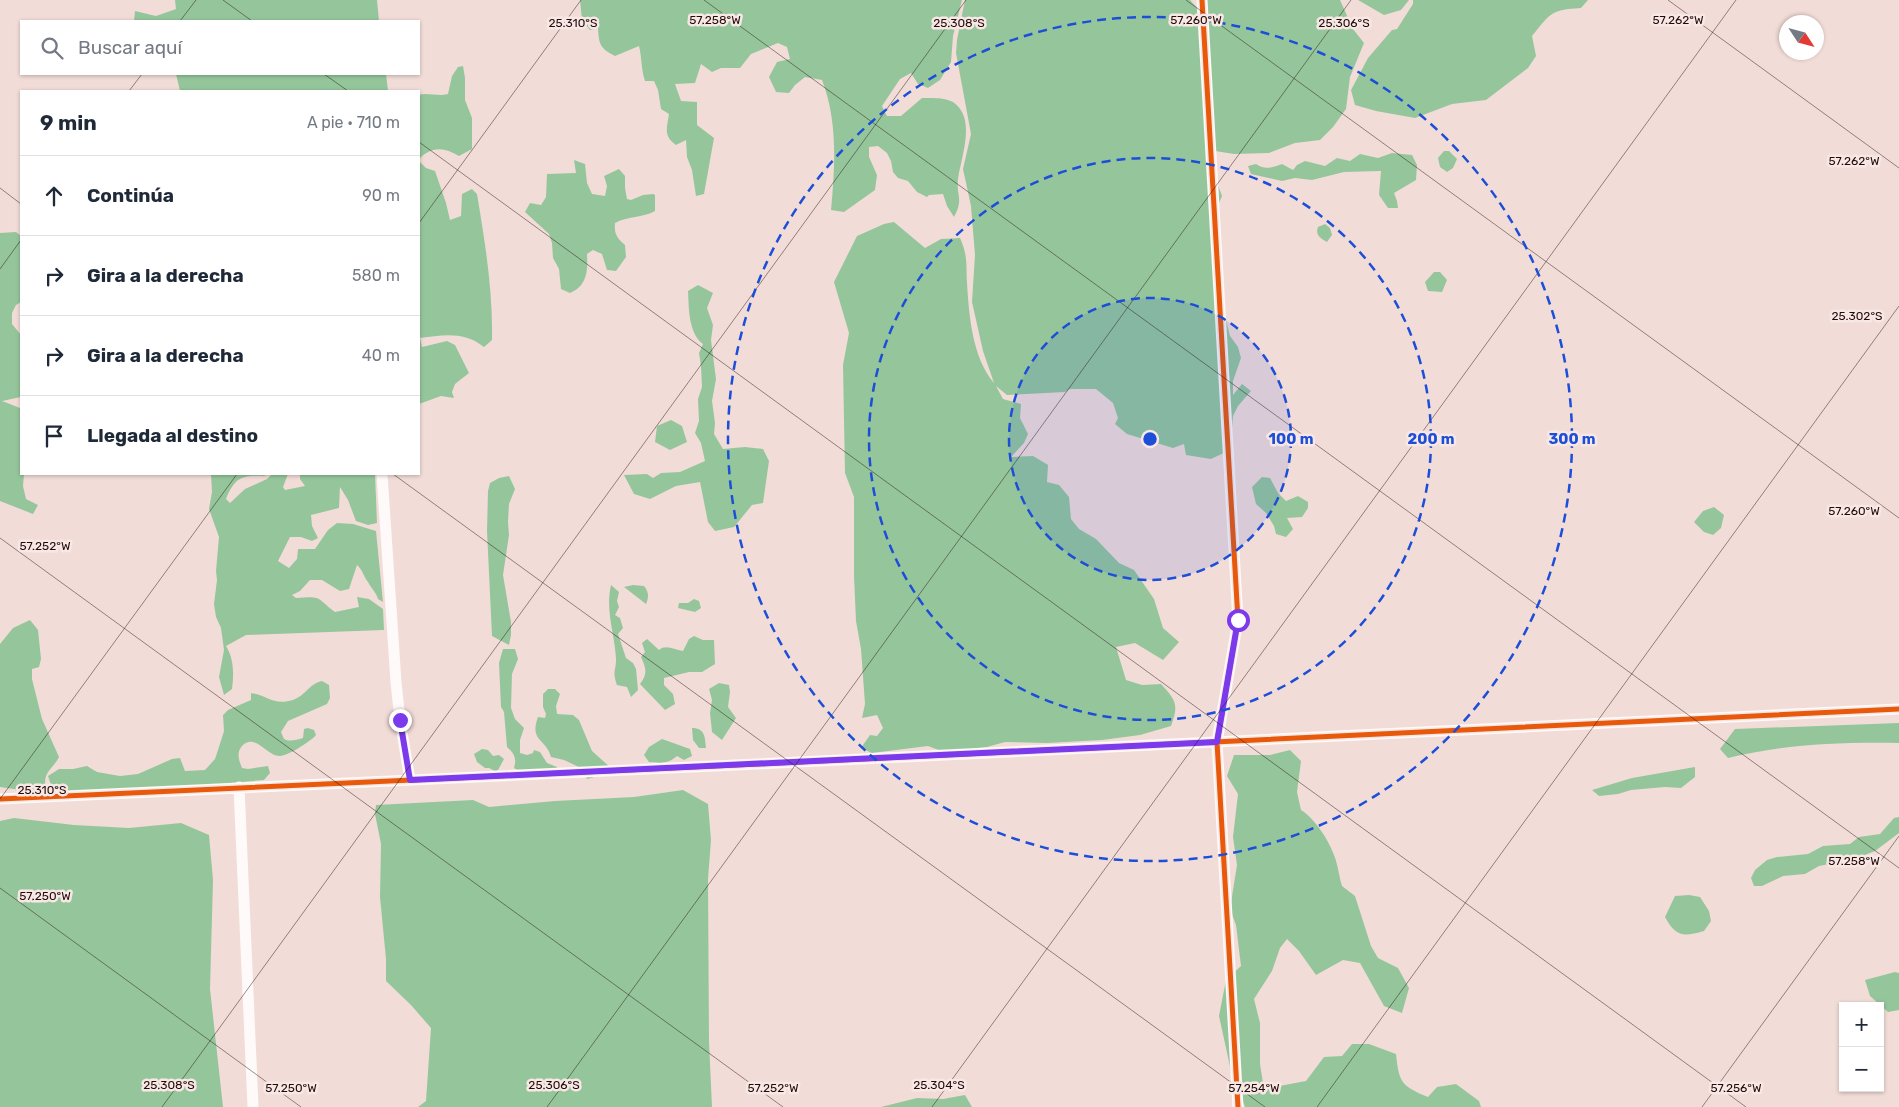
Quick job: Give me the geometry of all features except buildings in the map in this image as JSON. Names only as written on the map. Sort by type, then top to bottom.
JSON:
[{"type":"street","points":[[1202,0],[1238,620],[1217,742],[1238,1107]]},
{"type":"street","points":[[382,475],[400,720],[410,780]]},
{"type":"street","points":[[0,799],[1899,709]]},
{"type":"street","points":[[238,787],[253,1107]]},
{"type":"green space","points":[[175,0],[377,0],[379,20],[134,20],[135,11],[156,16],[176,9]]},
{"type":"green space","points":[[580,0],[962,0],[953,36],[951,62],[940,80],[928,88],[918,84],[911,73],[900,79],[882,106],[887,116],[901,116],[922,98],[933,98],[949,100],[960,109],[964,118],[966,138],[958,179],[959,206],[954,217],[947,206],[943,194],[929,195],[927,197],[917,192],[908,181],[898,178],[893,172],[887,153],[878,146],[869,147],[869,157],[877,175],[875,190],[844,212],[831,210],[834,177],[833,128],[831,112],[822,80],[805,77],[789,93],[776,92],[769,77],[777,62],[790,59],[787,47],[778,43],[751,54],[740,68],[721,68],[712,72],[701,64],[695,83],[675,84],[681,101],[697,102],[697,125],[714,138],[704,194],[696,196],[692,170],[687,157],[686,140],[676,145],[669,138],[667,128],[669,114],[661,109],[658,90],[654,81],[645,81],[639,46],[615,56],[606,51],[601,45],[598,28],[590,30],[582,20]]},
{"type":"green space","points":[[965,0],[1190,0],[1197,8],[1199,0],[1340,0],[1353,29],[1364,43],[1350,77],[1346,109],[1333,127],[1320,140],[1295,143],[1269,153],[1234,154],[1215,151],[1213,172],[1222,196],[1217,208],[1221,299],[1230,336],[1238,347],[1241,358],[1233,381],[1233,395],[1242,384],[1251,391],[1238,406],[1233,416],[1230,450],[1211,459],[1186,455],[1184,444],[1173,448],[1127,434],[1115,424],[1118,418],[1113,403],[1096,389],[1070,389],[1065,392],[1007,395],[996,386],[1003,399],[1021,404],[1020,418],[1028,434],[1024,443],[1011,457],[1033,456],[1048,465],[1047,482],[1059,485],[1069,497],[1071,519],[1079,529],[1096,539],[1119,563],[1134,570],[1154,599],[1163,628],[1179,642],[1163,660],[1135,643],[1116,647],[1126,680],[1142,685],[1161,684],[1170,694],[1175,703],[1175,713],[1171,726],[1140,735],[1102,740],[1047,743],[1005,742],[987,747],[944,752],[928,746],[872,753],[861,748],[870,735],[877,736],[883,728],[877,715],[862,718],[865,704],[861,649],[856,621],[854,497],[845,473],[843,365],[849,333],[834,282],[857,236],[884,224],[894,222],[925,248],[941,239],[960,238],[965,255],[969,308],[976,348],[987,373],[994,383],[983,351],[972,302],[975,255],[971,206],[963,169],[971,134],[956,53]]},
{"type":"green space","points":[[1358,0],[1409,0],[1401,10],[1384,15]]},
{"type":"green space","points":[[1413,0],[1588,0],[1581,8],[1563,10],[1552,14],[1532,36],[1536,56],[1528,68],[1486,100],[1452,104],[1415,118],[1355,105],[1351,90],[1368,58],[1392,30],[1397,29],[1413,4]]},
{"type":"green space","points":[[463,66],[465,100],[472,118],[472,149],[459,156],[438,149],[420,158],[420,95],[448,94],[452,76],[458,67]]},
{"type":"green space","points":[[176,75],[386,75],[388,90],[180,90]]},
{"type":"green space","points":[[1444,151],[1449,151],[1457,159],[1453,168],[1447,172],[1440,167],[1438,158]]},
{"type":"green space","points":[[1392,153],[1412,155],[1417,165],[1416,180],[1394,193],[1398,208],[1388,208],[1379,195],[1381,171],[1344,172],[1312,180],[1295,178],[1282,181],[1251,174],[1248,166],[1256,164],[1268,168],[1282,164],[1293,170],[1297,165],[1305,161],[1325,166],[1337,158],[1350,161],[1360,154],[1378,158]]},
{"type":"green space","points":[[574,160],[585,164],[587,183],[592,194],[605,196],[607,186],[604,176],[619,169],[625,176],[627,199],[631,200],[643,195],[653,194],[655,195],[655,211],[615,223],[617,235],[625,245],[626,257],[616,271],[607,270],[602,254],[593,250],[587,254],[587,272],[583,282],[576,290],[570,293],[561,289],[559,269],[553,258],[549,234],[525,212],[530,203],[541,205],[546,197],[547,174],[576,173]]},
{"type":"green space","points":[[420,162],[426,168],[435,171],[450,220],[461,216],[462,194],[472,189],[477,194],[486,248],[490,285],[492,340],[484,347],[469,338],[445,335],[420,338]]},
{"type":"green space","points":[[1325,224],[1330,228],[1332,235],[1327,242],[1320,238],[1317,232],[1318,227]]},
{"type":"green space","points":[[16,232],[20,235],[20,303],[16,305],[12,313],[12,324],[20,334],[20,397],[2,401],[20,408],[20,475],[24,475],[23,486],[26,499],[38,505],[33,514],[0,501],[0,233]]},
{"type":"green space","points":[[1434,272],[1440,272],[1447,280],[1442,292],[1428,291],[1425,282]]},
{"type":"green space","points":[[698,285],[713,293],[707,308],[713,325],[711,340],[716,379],[712,401],[715,423],[714,434],[723,449],[745,447],[763,449],[769,461],[763,503],[752,505],[734,527],[715,531],[708,522],[700,482],[676,486],[650,499],[634,494],[624,475],[647,474],[653,478],[661,473],[680,472],[705,461],[701,443],[695,433],[699,421],[698,399],[702,387],[699,353],[703,344],[694,333],[692,327],[688,291]]},
{"type":"green space","points":[[420,338],[422,347],[447,341],[455,345],[469,373],[455,384],[452,392],[454,398],[441,396],[420,404]]},
{"type":"green space","points":[[671,420],[682,426],[687,442],[670,450],[655,442],[657,426]]},
{"type":"green space","points":[[211,475],[264,475],[245,477],[236,482],[226,499],[230,503],[245,489],[267,479],[271,475],[288,475],[283,487],[285,490],[305,486],[300,479],[300,475],[375,475],[377,523],[368,525],[356,521],[348,500],[340,487],[339,508],[311,515],[312,526],[318,538],[312,541],[301,537],[290,537],[278,561],[289,568],[297,559],[298,549],[315,549],[328,530],[337,523],[353,524],[376,531],[383,602],[378,599],[357,565],[349,589],[340,591],[322,580],[310,580],[300,591],[292,595],[296,598],[311,597],[318,599],[335,612],[359,607],[357,597],[369,599],[383,609],[384,630],[246,635],[226,646],[232,661],[233,678],[232,689],[224,695],[219,677],[224,650],[221,628],[216,617],[214,604],[219,537],[209,509],[212,492]]},
{"type":"green space","points":[[509,476],[515,489],[509,504],[509,535],[503,575],[511,622],[509,645],[492,636],[487,531],[490,483],[499,478]]},
{"type":"green space","points":[[1262,477],[1270,478],[1278,493],[1286,501],[1298,496],[1308,502],[1308,508],[1302,517],[1287,518],[1293,529],[1286,537],[1276,534],[1274,526],[1266,513],[1256,504],[1252,487]]},
{"type":"green space","points":[[1714,507],[1724,515],[1721,528],[1713,535],[1704,532],[1694,522],[1703,511]]},
{"type":"green space","points":[[611,585],[619,592],[617,601],[619,607],[615,615],[620,618],[623,628],[618,634],[626,658],[633,663],[636,669],[638,690],[631,697],[627,687],[617,685],[615,676],[616,659],[609,604]]},
{"type":"green space","points":[[633,585],[646,588],[648,599],[646,604],[624,587]]},
{"type":"green space","points":[[694,599],[699,601],[701,608],[695,612],[678,608],[679,603],[688,603]]},
{"type":"green space","points":[[30,620],[38,630],[41,659],[39,667],[32,669],[32,679],[42,719],[59,757],[47,775],[46,787],[27,791],[0,787],[0,644],[13,628]]},
{"type":"green space","points":[[694,636],[703,640],[714,640],[715,664],[702,672],[689,672],[664,678],[664,685],[673,694],[675,704],[665,710],[640,684],[645,671],[641,657],[645,652],[642,643],[647,639],[659,650],[667,647],[683,651],[689,639]]},
{"type":"green space","points":[[503,649],[515,649],[518,659],[512,674],[511,708],[515,719],[524,728],[520,740],[520,753],[527,755],[533,753],[534,750],[540,752],[547,763],[557,767],[556,772],[527,776],[514,768],[515,759],[507,747],[504,712],[501,707],[499,663]]},
{"type":"green space","points":[[322,681],[329,685],[330,698],[327,704],[288,721],[281,732],[284,739],[293,740],[303,738],[304,729],[308,728],[314,730],[316,735],[313,738],[294,751],[280,756],[270,753],[252,742],[247,742],[240,749],[239,757],[242,768],[268,766],[270,773],[264,780],[206,785],[59,792],[51,785],[48,776],[59,769],[87,766],[97,772],[120,776],[138,774],[172,759],[180,758],[185,771],[205,770],[215,759],[224,731],[223,715],[228,710],[251,700],[251,693],[280,702],[293,700],[301,696],[314,684]]},
{"type":"green space","points":[[719,683],[729,685],[728,707],[736,718],[722,740],[712,732],[710,713],[712,700],[709,689]]},
{"type":"green space","points":[[548,689],[555,689],[560,694],[556,706],[557,714],[573,715],[579,720],[592,751],[611,768],[602,775],[587,779],[583,769],[564,760],[551,757],[546,746],[537,736],[536,725],[538,717],[545,718],[546,714],[543,707],[543,694]]},
{"type":"green space","points":[[1899,723],[1899,743],[1813,745],[1749,753],[1728,758],[1720,749],[1735,729]]},
{"type":"green space","points":[[692,728],[702,731],[705,737],[706,748],[699,748],[693,740]]},
{"type":"green space","points":[[662,739],[690,749],[692,756],[684,760],[677,756],[664,762],[649,762],[644,755],[649,747]]},
{"type":"green space","points":[[482,749],[488,750],[493,756],[499,755],[504,759],[498,770],[485,768],[477,762],[474,754]]},
{"type":"green space","points":[[1290,750],[1301,761],[1297,792],[1301,810],[1316,824],[1328,842],[1335,859],[1342,886],[1355,896],[1371,946],[1378,958],[1398,968],[1409,988],[1402,1013],[1384,1006],[1360,963],[1343,960],[1316,975],[1299,951],[1287,939],[1280,948],[1272,971],[1254,999],[1260,1023],[1260,1064],[1264,1089],[1306,1081],[1324,1057],[1342,1056],[1352,1044],[1369,1044],[1396,1054],[1400,1077],[1412,1090],[1428,1097],[1437,1087],[1456,1084],[1479,1101],[1481,1107],[1245,1107],[1231,1071],[1219,1016],[1226,980],[1241,966],[1236,925],[1230,909],[1237,865],[1233,837],[1238,794],[1227,776],[1234,755],[1270,755]]},
{"type":"green space","points":[[1695,767],[1695,777],[1681,788],[1665,787],[1631,790],[1618,794],[1599,796],[1592,790],[1632,778]]},
{"type":"green space","points":[[683,790],[708,804],[711,840],[708,879],[709,1042],[712,1107],[418,1107],[426,1101],[431,1028],[386,981],[386,959],[380,897],[381,844],[375,814],[376,805],[473,800],[489,807],[634,797]]},
{"type":"green space","points":[[1899,817],[1899,833],[1875,851],[1855,859],[1819,866],[1805,874],[1783,876],[1762,886],[1754,886],[1751,878],[1755,870],[1767,860],[1777,857],[1808,854],[1823,846],[1850,844],[1859,837],[1880,834],[1894,818]]},
{"type":"green space","points":[[14,818],[74,825],[129,828],[181,823],[209,835],[213,880],[210,989],[223,1107],[0,1107],[0,821]]},
{"type":"green space","points":[[1689,895],[1700,897],[1709,911],[1711,921],[1704,931],[1681,934],[1669,924],[1665,917],[1675,896]]},
{"type":"green space","points":[[1895,972],[1899,973],[1899,1010],[1888,1012],[1884,1008],[1884,1002],[1877,1002],[1870,996],[1865,980]]},
{"type":"green space","points":[[965,1095],[972,1107],[881,1107],[917,1098],[943,1099]]},
{"type":"cycle path","points":[[1202,0],[1238,620],[1217,742],[1238,1107]]},
{"type":"cycle path","points":[[0,799],[1899,709]]},
{"type":"route","points":[[400,720],[410,780],[1217,742],[1238,620]]}]
